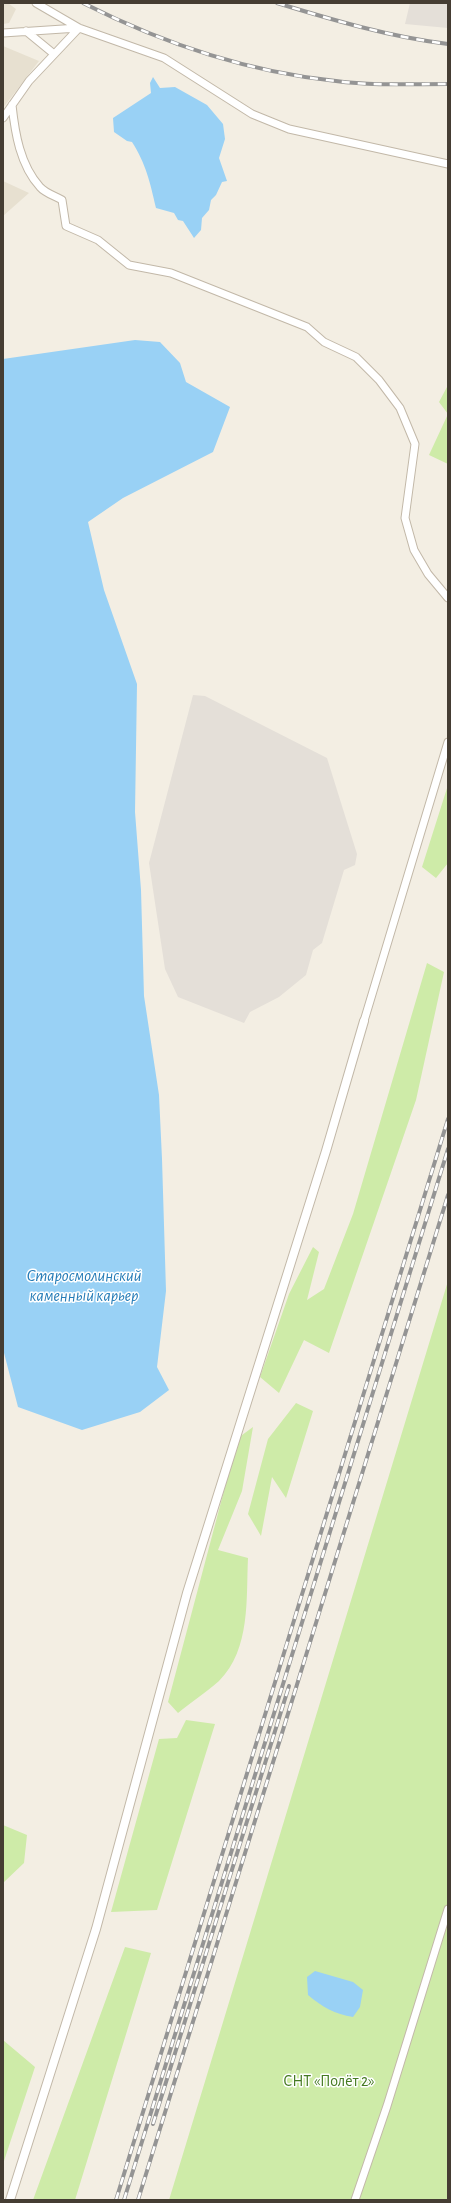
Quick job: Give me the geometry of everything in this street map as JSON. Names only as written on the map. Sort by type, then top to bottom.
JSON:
[{"type":"street","points":[[36,3],[78,28],[164,58],[252,114],[289,129],[448,164]]},
{"type":"street","points":[[3,33],[78,28]]},
{"type":"street","points":[[3,118],[29,80],[78,28]]},
{"type":"street","points":[[26,32],[54,54]]},
{"type":"street","points":[[12,105],[15,129],[27,169],[41,188],[62,200],[66,226],[98,240],[129,265],[170,273],[307,327],[324,342],[356,357],[379,380],[400,408],[416,444],[405,518],[414,550],[428,574],[448,598]]},
{"type":"street","points":[[10,2200],[96,1929],[187,1593],[321,1167],[448,742]]},
{"type":"street","points":[[355,2200],[387,2106],[448,1909]]},
{"type":"shaded area","points":[[3,3],[8,3],[16,9],[9,23],[3,24]]},
{"type":"shaded area","points":[[410,3],[448,3],[448,28],[405,24]]},
{"type":"shaded area","points":[[3,46],[39,61],[3,108]]},
{"type":"shaded area","points":[[3,181],[29,193],[3,216]]},
{"type":"shaded area","points":[[193,695],[205,696],[327,758],[357,854],[355,865],[344,870],[322,943],[313,950],[306,975],[279,997],[250,1012],[244,1023],[178,997],[165,969],[149,863]]},
{"type":"green space","points":[[448,387],[448,414],[439,402]]},
{"type":"green space","points":[[448,414],[448,464],[429,455]]},
{"type":"green space","points":[[448,785],[448,863],[436,878],[422,867]]},
{"type":"green space","points":[[427,963],[444,972],[416,1100],[329,1353],[304,1340],[279,1393],[260,1377],[289,1294],[313,1247],[319,1252],[307,1300],[324,1289],[353,1214]]},
{"type":"green space","name":"СНТ «Полёт 2»","points":[[448,1281],[448,2200],[169,2200]]},
{"type":"green space","points":[[296,1403],[313,1411],[286,1498],[272,1477],[261,1536],[248,1514],[268,1439]]},
{"type":"green space","points":[[253,1427],[242,1491],[218,1550],[248,1558],[245,1622],[242,1639],[237,1654],[219,1681],[178,1713],[168,1702],[238,1438]]},
{"type":"green space","points":[[186,1720],[215,1724],[157,1910],[111,1912],[159,1739],[177,1738]]},
{"type":"green space","points":[[3,1825],[27,1835],[24,1863],[3,1883]]},
{"type":"green space","points":[[125,1947],[151,1953],[75,2200],[33,2200]]},
{"type":"green space","points":[[3,2040],[35,2067],[3,2164]]},
{"type":"water","points":[[153,77],[160,88],[175,87],[207,105],[223,124],[225,139],[219,158],[227,181],[222,182],[216,195],[211,200],[209,210],[202,218],[201,230],[194,238],[183,221],[178,220],[174,213],[156,208],[147,174],[137,150],[132,142],[127,141],[114,132],[113,118],[151,93],[150,83]]},
{"type":"water","name":"Старосмолинский каменный карьер","points":[[135,340],[160,342],[180,363],[186,382],[230,407],[213,452],[123,498],[88,522],[104,590],[137,684],[135,812],[141,890],[144,996],[159,1095],[166,1291],[157,1367],[169,1390],[140,1412],[82,1430],[18,1407],[3,1349],[3,359]]},
{"type":"water","points":[[315,1971],[353,1982],[363,1990],[360,2007],[353,2017],[340,2014],[329,2009],[308,1995],[307,1977]]},
{"type":"railway","points":[[83,3],[143,31],[175,43],[206,54],[270,71],[350,83],[448,84]]},
{"type":"railway","points":[[277,3],[340,22],[405,37],[448,44]]},
{"type":"railway","points":[[116,2200],[448,1119]]},
{"type":"railway","points":[[124,2200],[448,1149]]},
{"type":"railway","points":[[138,2200],[448,1195]]},
{"type":"railway","points":[[153,2124],[289,1686]]}]
